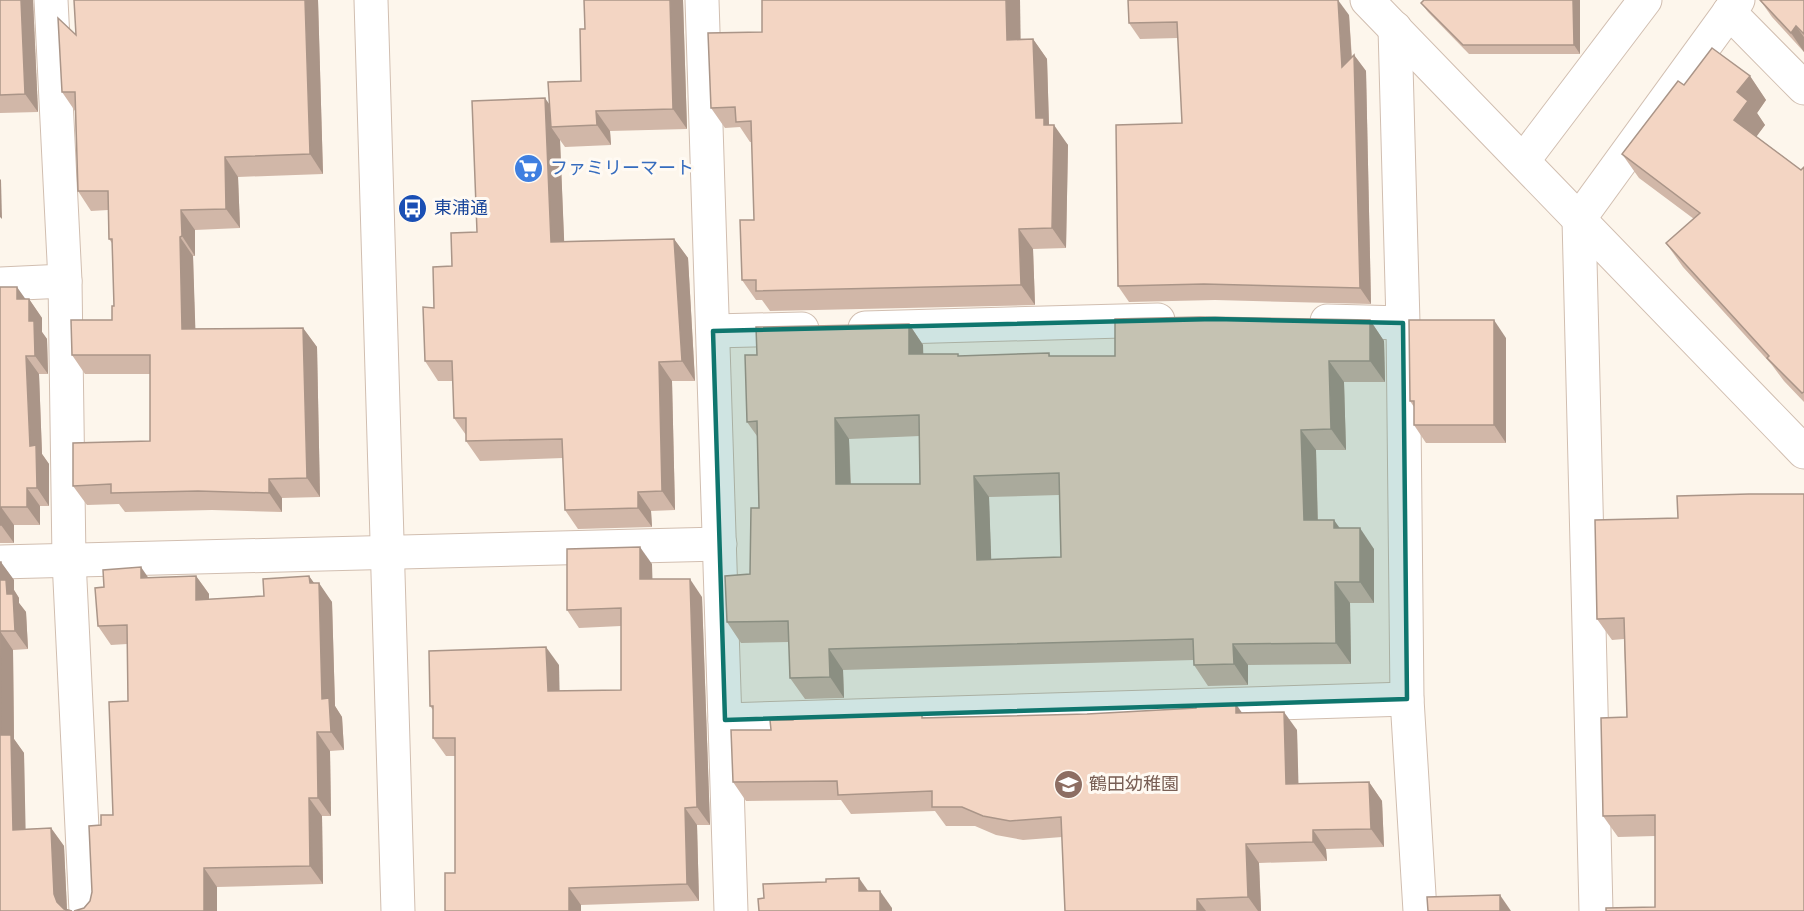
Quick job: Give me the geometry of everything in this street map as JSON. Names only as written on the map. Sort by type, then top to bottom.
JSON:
[{"type":"street","points":[[51,0],[65,281],[69,560],[86,911]]},
{"type":"street","points":[[371,0],[398,911]]},
{"type":"street","points":[[702,0],[731,911]]},
{"type":"street","points":[[1367,0],[1804,452]]},
{"type":"street","points":[[1523,161],[1645,0]]},
{"type":"street","points":[[1596,911],[1579,219],[1734,6],[1804,88]]},
{"type":"street","points":[[1395,28],[1403,323],[1407,699],[1420,911]]},
{"type":"street","points":[[0,284],[65,281]]},
{"type":"street","points":[[713,331],[1191,320]]},
{"type":"street","points":[[1297,321],[1403,323]]},
{"type":"street","points":[[0,562],[720,544]]},
{"type":"street","points":[[725,720],[1407,699]]},
{"type":"highlighted area","points":[[1215,319],[1403,323],[1407,699],[725,720],[713,331]]},
{"type":"building","points":[[0,0],[21,0],[25,94],[0,95]]},
{"type":"building","points":[[74,0],[305,0],[310,154],[225,157],[226,209],[181,210],[182,236],[180,237],[182,329],[303,328],[307,478],[269,479],[269,493],[198,491],[111,493],[111,484],[73,486],[73,443],[150,441],[150,355],[72,355],[71,320],[112,320],[112,306],[114,306],[108,191],[78,191],[75,92],[62,92],[58,18],[76,35]]},
{"type":"building","points":[[584,0],[670,0],[673,109],[596,111],[597,125],[551,127],[548,82],[581,81],[580,29],[585,29]]},
{"type":"building","points":[[762,0],[1006,0],[1007,40],[1033,39],[1036,118],[1044,118],[1044,125],[1054,125],[1052,228],[1019,229],[1021,285],[756,291],[756,280],[742,280],[740,220],[754,220],[751,121],[736,122],[735,107],[711,108],[708,33],[762,32]]},
{"type":"building","points":[[1128,0],[1338,0],[1342,67],[1354,55],[1360,288],[1204,284],[1118,286],[1116,125],[1182,123],[1177,22],[1129,23]]},
{"type":"building","points":[[1424,0],[1573,0],[1574,45],[1463,45],[1421,3]]},
{"type":"building","points":[[1760,0],[1804,0],[1804,34],[1796,26],[1791,33]]},
{"type":"building","points":[[1712,48],[1750,76],[1737,92],[1748,101],[1734,120],[1801,170],[1804,167],[1804,392],[1802,393],[1767,358],[1769,356],[1666,243],[1700,213],[1622,154],[1678,81],[1684,85]]},
{"type":"building","points":[[545,98],[551,242],[674,239],[682,361],[659,362],[662,491],[638,492],[638,508],[565,510],[562,439],[466,441],[466,418],[454,418],[452,361],[425,361],[423,307],[434,308],[433,267],[452,266],[451,233],[477,232],[472,101]]},
{"type":"building","points":[[0,287],[17,287],[17,299],[29,299],[29,321],[34,321],[35,356],[26,356],[30,446],[36,445],[37,488],[27,488],[27,507],[1,507],[1,525],[0,525]]},
{"type":"building","points":[[1200,317],[1370,320],[1370,361],[1329,361],[1331,429],[1301,430],[1304,520],[1334,520],[1334,528],[1360,528],[1360,582],[1335,582],[1336,643],[1233,644],[1234,664],[1194,665],[1193,639],[829,649],[830,677],[790,678],[788,621],[727,622],[725,576],[750,574],[751,508],[759,508],[757,421],[747,422],[745,355],[757,355],[756,327],[909,324],[909,354],[958,354],[958,356],[1049,353],[1049,356],[1115,356],[1115,319]],"holes":[[[919,415],[920,484],[836,484],[835,418]],[[1059,473],[1061,557],[977,560],[974,476]]]},
{"type":"building","points":[[1409,320],[1494,320],[1494,425],[1414,425],[1414,401],[1410,401]]},
{"type":"building","points":[[1804,494],[1804,911],[1606,911],[1606,908],[1655,907],[1655,815],[1603,816],[1601,718],[1627,717],[1624,618],[1597,619],[1595,520],[1678,518],[1677,496]]},
{"type":"building","points":[[640,547],[640,579],[690,579],[697,807],[685,808],[687,884],[569,888],[569,911],[445,911],[445,873],[455,873],[455,738],[433,738],[429,651],[546,647],[548,691],[621,690],[621,608],[567,610],[567,549]]},
{"type":"building","points":[[0,562],[1,580],[6,580],[7,594],[13,594],[15,631],[0,631]]},
{"type":"building","points":[[141,567],[141,578],[196,576],[196,600],[264,596],[263,579],[309,576],[310,583],[319,583],[322,699],[329,698],[331,732],[317,732],[318,798],[309,798],[310,866],[204,868],[204,911],[74,911],[84,908],[90,901],[92,892],[89,826],[101,825],[101,815],[113,815],[109,702],[128,701],[127,625],[98,626],[95,588],[104,587],[103,570]]},
{"type":"building","points":[[0,631],[1,735],[11,735],[13,830],[51,828],[54,894],[57,902],[64,909],[72,911],[0,911]]},
{"type":"building","points":[[1236,704],[1236,713],[1284,712],[1286,784],[1369,782],[1371,829],[1313,830],[1313,842],[1246,844],[1248,897],[1197,899],[1197,911],[1065,911],[1061,817],[1010,821],[983,816],[962,807],[932,807],[932,791],[838,795],[837,781],[733,782],[731,730],[771,730],[770,720],[793,720],[793,717],[832,716],[832,718],[922,714],[922,718],[1087,714]]},
{"type":"building","points":[[859,878],[859,891],[880,891],[880,911],[759,911],[758,899],[764,898],[763,884],[826,882],[826,879]]},
{"type":"building","points":[[1500,895],[1500,911],[1428,911],[1427,897]]},
{"type":"place","name":"ファミリーマート","points":[[529,168]]},
{"type":"place","name":"東浦通","points":[[413,208]]},
{"type":"place","name":"鶴田幼稚園","points":[[1068,784]]}]
